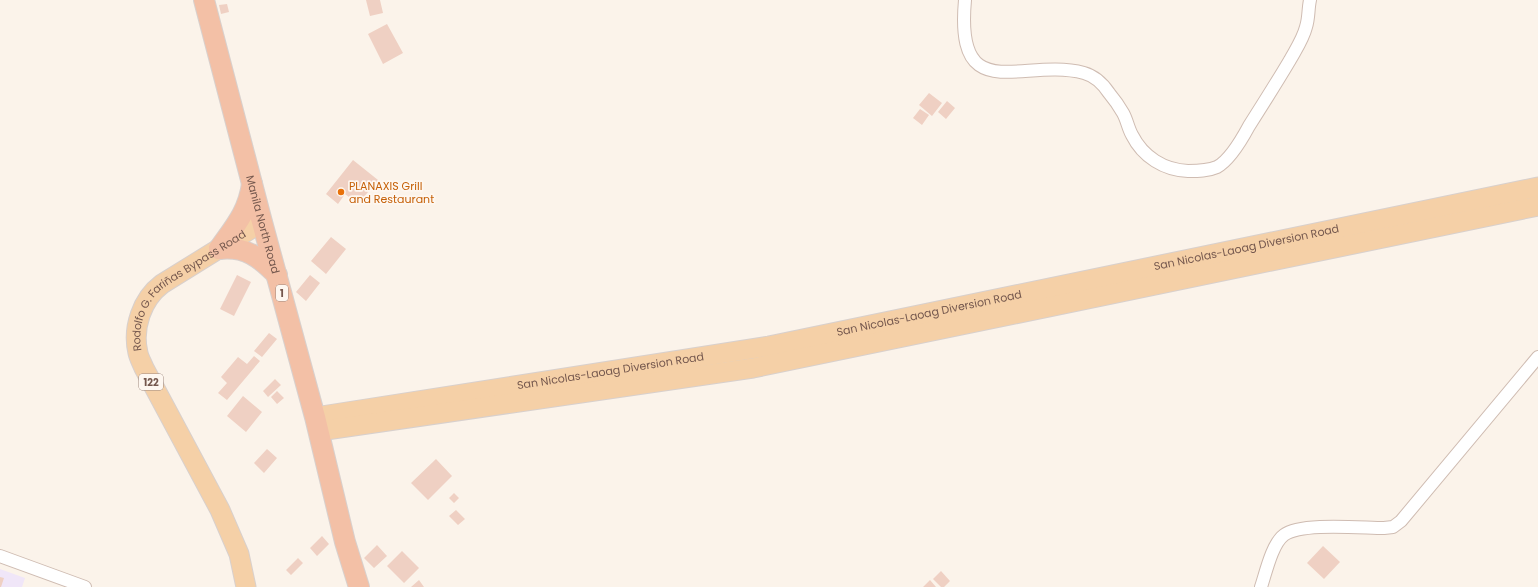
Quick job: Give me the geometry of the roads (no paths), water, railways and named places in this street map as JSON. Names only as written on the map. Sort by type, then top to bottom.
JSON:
[{"type":"highway","name":"Manila North Road","points":[[209,1],[252,184],[317,424],[345,542],[359,587]]},
{"type":"highway","points":[[219,249],[239,221],[250,199],[252,184]]},
{"type":"highway","points":[[219,249],[237,249],[246,251],[264,262],[277,274]]},
{"type":"main road","name":"San Nicolas-Laoag Diversion Road","points":[[317,424],[769,346],[1538,188]]},
{"type":"main road","name":"San Nicolas-Laoag Diversion Road","points":[[317,424],[753,368],[1538,206]]},
{"type":"main road","name":"Rodolfo G. Fariñas Bypass Road","points":[[246,587],[239,554],[220,510],[144,368],[138,354],[136,339],[141,313],[145,302],[153,291],[203,257],[219,249],[262,222]]},
{"type":"street","points":[[965,0],[965,37],[968,49],[977,63],[985,68],[997,72],[1007,73],[1068,70],[1093,76],[1103,84],[1113,98],[1123,113],[1132,136],[1150,159],[1185,171],[1200,171],[1218,166],[1230,155],[1242,138],[1280,78],[1302,39],[1306,27],[1310,0]]},
{"type":"street","points":[[1261,587],[1273,551],[1278,541],[1284,534],[1292,531],[1324,527],[1384,528],[1393,527],[1401,521],[1538,357]]},
{"type":"street","points":[[0,556],[85,587]]},
{"type":"place","name":"PLANAXIS Grill and Restaurant","points":[[341,192]]}]
